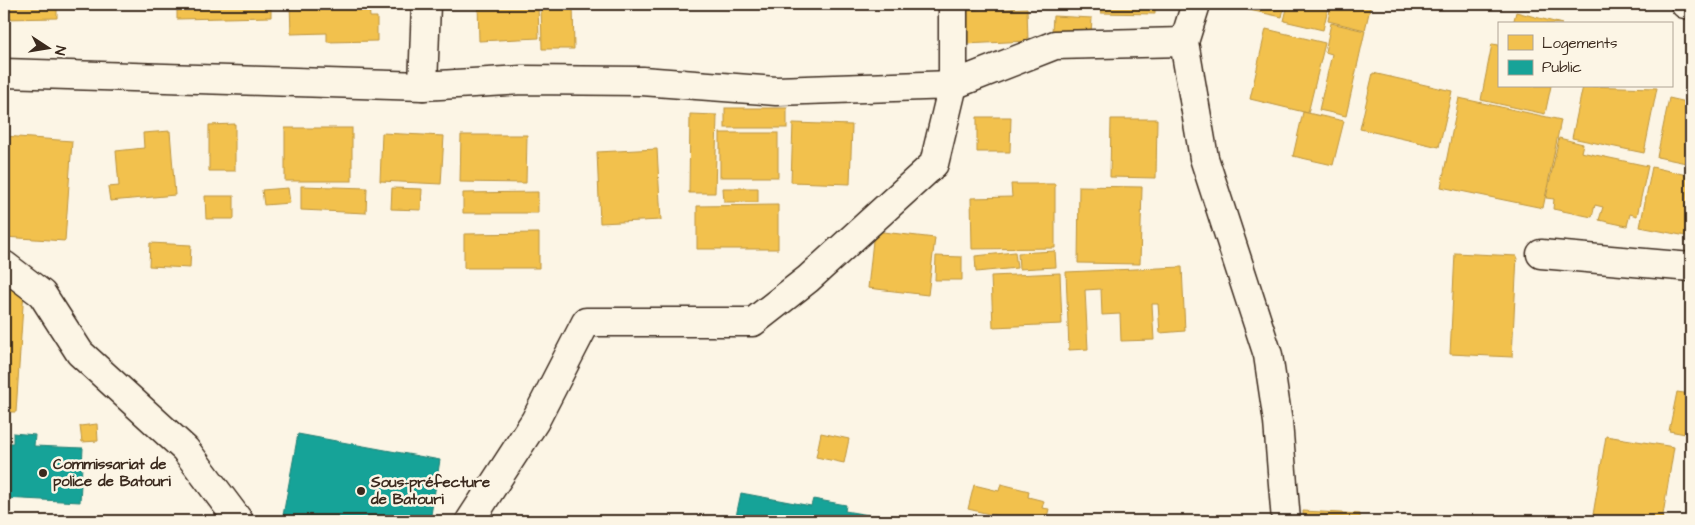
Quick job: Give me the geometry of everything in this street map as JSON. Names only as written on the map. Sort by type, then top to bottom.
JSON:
[{"type":"street","points":[[423,86],[426,4]]},
{"type":"street","points":[[470,521],[535,421],[586,322],[752,322],[808,279],[934,164],[953,85],[953,4]]},
{"type":"street","points":[[1196,4],[1184,42],[1204,158],[1268,355],[1278,422],[1286,521]]},
{"type":"street","points":[[1685,4],[1691,5]]},
{"type":"street","points":[[5,75],[423,86],[522,80],[642,81],[776,91],[953,85],[1055,45],[1184,42]]},
{"type":"street","points":[[1541,254],[1691,267]]},
{"type":"street","points":[[4,265],[42,294],[80,353],[185,448],[239,521]]},
{"type":"building: Logements","points":[[4,4],[57,4],[57,18],[4,19]]},
{"type":"building: Logements","points":[[177,4],[271,4],[271,17],[177,19]]},
{"type":"building: Logements","points":[[290,4],[369,4],[370,17],[377,17],[377,41],[327,42],[327,33],[291,34]]},
{"type":"building: Logements","points":[[478,4],[538,4],[539,38],[479,41]]},
{"type":"building: Logements","points":[[541,4],[573,4],[574,49],[542,49]]},
{"type":"building: Logements","points":[[955,4],[1014,4],[956,12]]},
{"type":"building: Logements","points":[[1102,4],[1155,4],[1155,14],[1101,13]]},
{"type":"building: Logements","points":[[1236,4],[1285,4],[1282,17],[1235,7]]},
{"type":"building: Logements","points":[[1288,4],[1329,4],[1323,30],[1284,21]]},
{"type":"building: Logements","points":[[1331,4],[1371,4],[1365,30],[1328,21]]},
{"type":"building: Logements","points":[[1027,8],[1028,41],[965,44],[963,11]]},
{"type":"building: Logements","points":[[1516,12],[1554,22],[1514,22]]},
{"type":"building: Logements","points":[[1053,16],[1092,18],[1090,50],[1051,48]]},
{"type":"building: Logements","points":[[1331,23],[1365,31],[1346,116],[1319,110],[1332,54],[1325,52]]},
{"type":"building: Logements","points":[[1266,29],[1325,43],[1308,113],[1250,99]]},
{"type":"building: Logements","points":[[1492,44],[1498,45],[1498,88],[1551,88],[1545,114],[1481,100]]},
{"type":"building: Logements","points":[[1373,73],[1452,91],[1439,147],[1360,129]]},
{"type":"building: Logements","points":[[1583,88],[1657,88],[1644,153],[1572,138]]},
{"type":"building: Logements","points":[[1459,98],[1561,120],[1543,208],[1441,187]]},
{"type":"building: Logements","points":[[1669,98],[1691,103],[1691,164],[1657,157]]},
{"type":"building: Logements","points":[[725,108],[787,108],[787,128],[725,128]]},
{"type":"building: Logements","points":[[1303,112],[1344,121],[1333,165],[1293,156]]},
{"type":"building: Logements","points":[[690,114],[717,115],[715,193],[689,193]]},
{"type":"building: Logements","points":[[977,117],[1011,117],[1010,152],[977,152]]},
{"type":"building: Logements","points":[[1111,119],[1157,119],[1156,178],[1110,177]]},
{"type":"building: Logements","points":[[793,123],[852,125],[850,184],[791,182]]},
{"type":"building: Logements","points":[[235,124],[235,171],[209,171],[209,125]]},
{"type":"building: Logements","points":[[285,128],[352,128],[352,181],[285,181]]},
{"type":"building: Logements","points":[[170,131],[175,195],[110,201],[108,187],[119,186],[116,151],[144,148],[143,133]]},
{"type":"building: Logements","points":[[382,133],[444,136],[441,184],[380,181]]},
{"type":"building: Logements","points":[[720,133],[778,133],[778,177],[720,177]]},
{"type":"building: Logements","points":[[461,135],[527,135],[526,183],[460,182]]},
{"type":"building: Logements","points":[[4,136],[72,141],[65,241],[4,237]]},
{"type":"building: Logements","points":[[1559,138],[1583,144],[1581,152],[1648,166],[1637,216],[1630,214],[1627,226],[1599,220],[1603,207],[1595,205],[1592,217],[1553,209],[1554,199],[1546,198]]},
{"type":"building: Logements","points":[[657,149],[661,220],[600,223],[597,152]]},
{"type":"building: Logements","points":[[1652,167],[1691,176],[1691,237],[1640,227]]},
{"type":"building: Logements","points":[[1011,184],[1055,184],[1055,248],[972,249],[971,198],[1012,197]]},
{"type":"building: Logements","points":[[301,186],[367,188],[366,213],[301,210]]},
{"type":"building: Logements","points":[[1079,186],[1142,187],[1140,264],[1078,263]]},
{"type":"building: Logements","points":[[288,188],[290,203],[264,205],[262,190]]},
{"type":"building: Logements","points":[[392,188],[422,189],[421,210],[391,209]]},
{"type":"building: Logements","points":[[723,188],[758,188],[758,202],[724,202]]},
{"type":"building: Logements","points":[[538,192],[538,213],[463,213],[463,193]]},
{"type":"building: Logements","points":[[205,196],[234,196],[234,219],[206,219]]},
{"type":"building: Logements","points":[[778,205],[778,249],[697,249],[697,206]]},
{"type":"building: Logements","points":[[874,231],[935,238],[928,295],[868,288]]},
{"type":"building: Logements","points":[[539,233],[539,268],[464,268],[464,234]]},
{"type":"building: Logements","points":[[150,243],[191,245],[190,268],[149,266]]},
{"type":"building: Logements","points":[[1055,251],[1056,267],[1019,269],[1018,253]]},
{"type":"building: Logements","points":[[1015,252],[1017,268],[976,272],[975,256]]},
{"type":"building: Logements","points":[[1455,253],[1517,256],[1512,357],[1450,354]]},
{"type":"building: Logements","points":[[936,256],[962,257],[962,280],[935,280]]},
{"type":"building: Logements","points":[[1182,267],[1185,331],[1160,333],[1158,304],[1152,304],[1154,340],[1121,341],[1120,314],[1102,315],[1101,289],[1085,290],[1088,349],[1069,350],[1066,272]]},
{"type":"building: Logements","points":[[1060,273],[1062,324],[993,327],[991,276]]},
{"type":"building: Logements","points":[[4,289],[24,290],[16,412],[4,412]]},
{"type":"building: Logements","points":[[1677,392],[1691,394],[1691,435],[1669,431]]},
{"type":"building: Logements","points":[[97,424],[98,441],[82,442],[80,426]]},
{"type":"building: Logements","points":[[821,433],[849,439],[844,463],[816,457]]},
{"type":"building: Logements","points":[[1606,436],[1674,447],[1662,521],[1634,521],[1593,515]]},
{"type":"building: Logements","points":[[1001,484],[1029,491],[1028,497],[1044,501],[1042,508],[1049,509],[1046,521],[1019,521],[968,509],[974,485],[999,491]]},
{"type":"building: Logements","points":[[1303,511],[1360,514],[1360,521],[1303,521]]},
{"type":"building: Public","name":"Commissariat de police de Batouri","points":[[13,433],[35,435],[34,446],[83,448],[80,502],[4,498],[4,443],[13,443]]},
{"type":"building: Public","name":"Sous-préfecture de Batouri","points":[[298,434],[440,460],[430,521],[282,521]]},
{"type":"building: Public","points":[[741,493],[811,506],[813,499],[846,505],[845,511],[904,521],[735,521]]},
{"type":"place","name":"Commissariat de police de Batouri","points":[[43,473]]},
{"type":"place","name":"Sous-préfecture de Batouri","points":[[361,491]]}]
